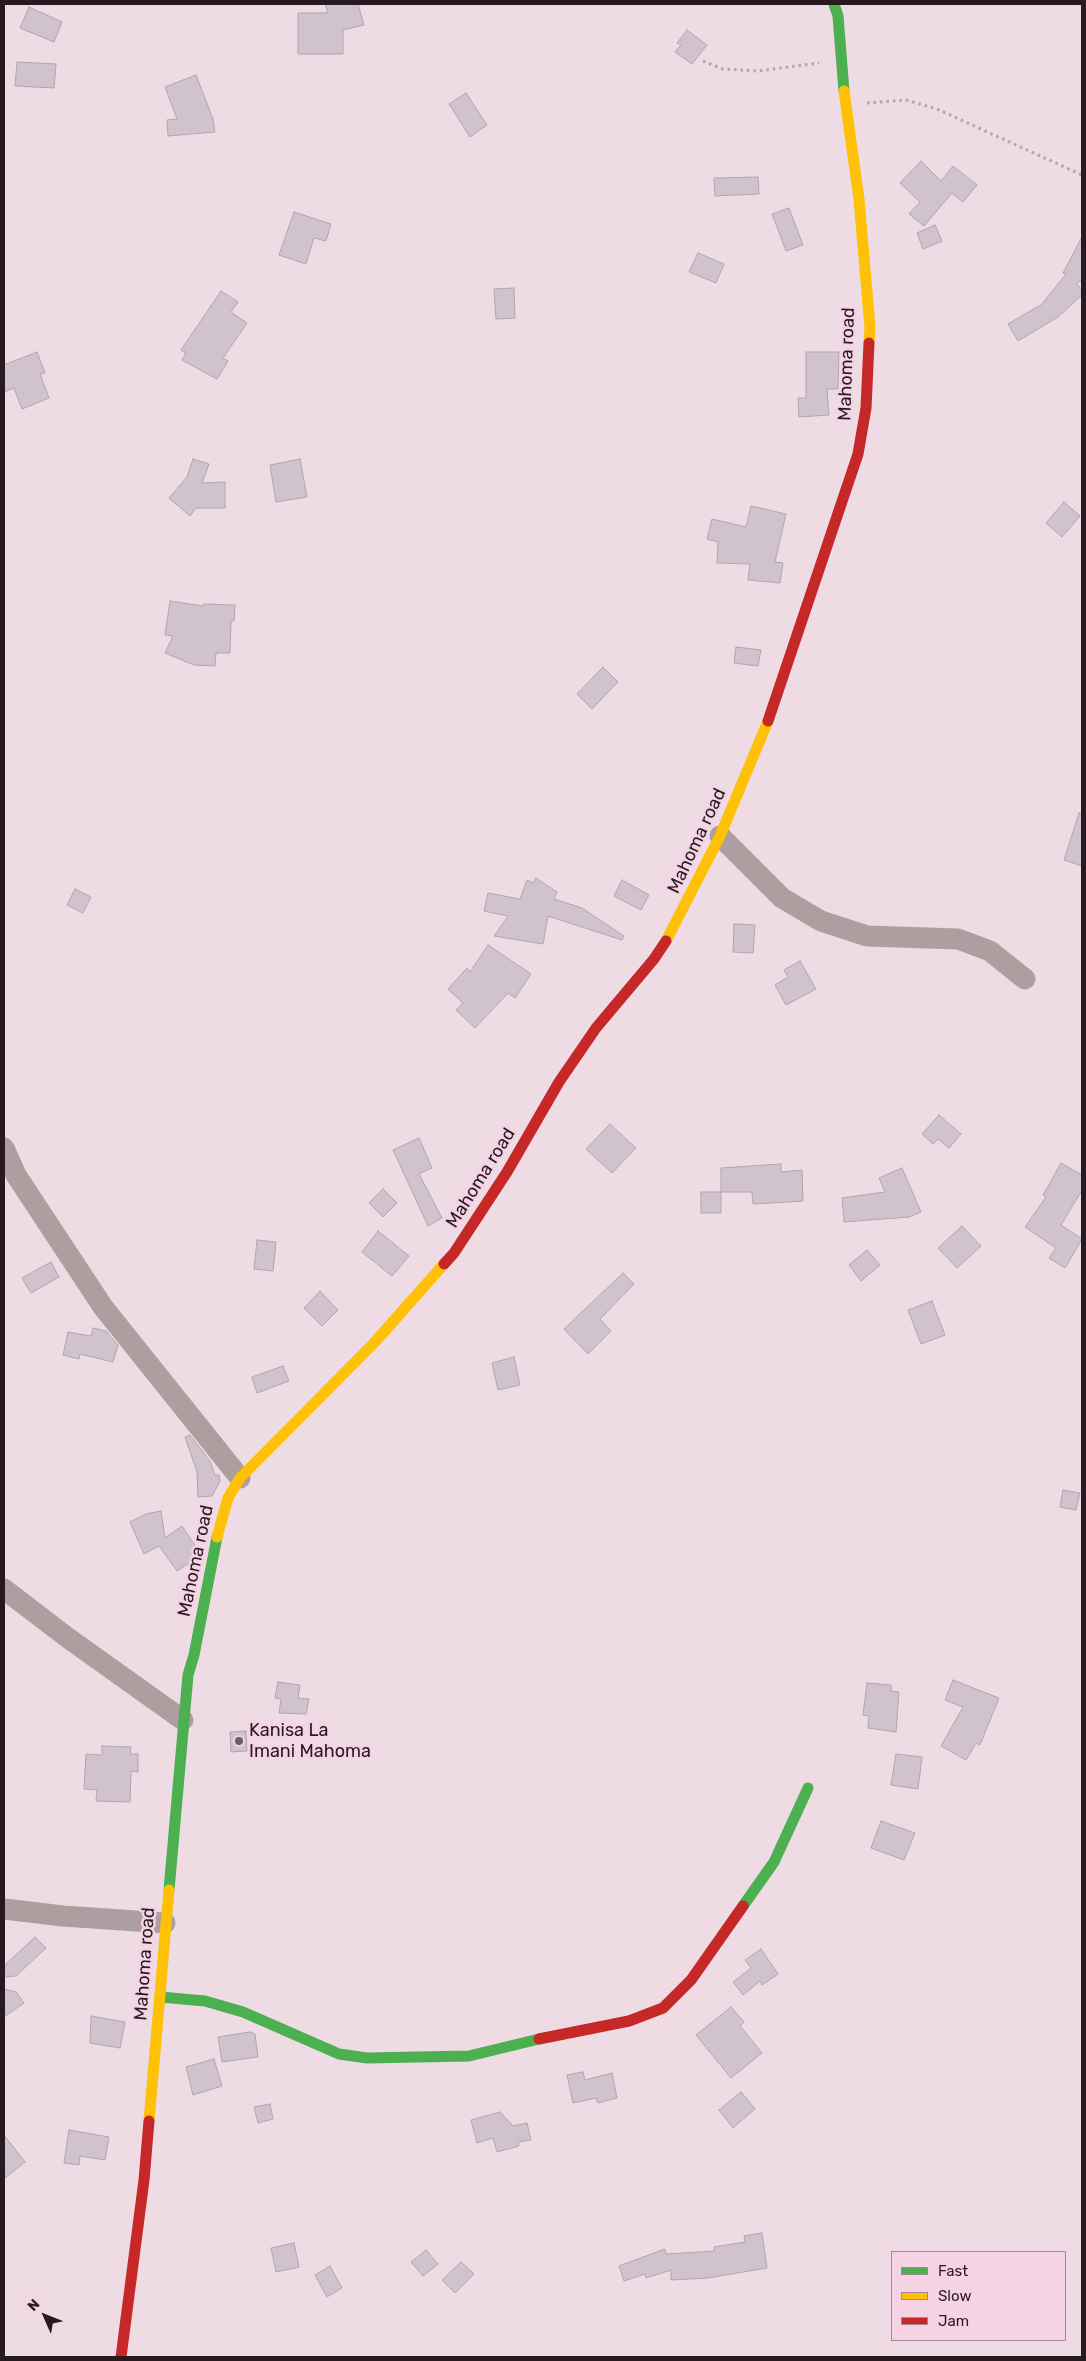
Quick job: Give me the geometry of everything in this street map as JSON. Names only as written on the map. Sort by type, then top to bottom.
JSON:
[{"type":"street","name":"Mahoma road","points":[[121,2357],[144,2180],[188,1675],[194,1655],[220,1520],[228,1498],[240,1478],[374,1342],[454,1253],[507,1172],[559,1082],[596,1028],[654,959],[674,931],[720,836],[770,716],[858,454],[866,408],[870,328],[859,199],[845,110],[841,59],[841,8]]},
{"type":"street","points":[[720,836],[782,898],[821,921],[867,936],[958,939],[990,951],[1026,979]]},
{"type":"street","points":[[4,1148],[16,1175],[103,1307],[240,1478]]},
{"type":"street","points":[[4,1590],[183,1720]]},
{"type":"street","points":[[160,1997],[205,2001],[244,2012],[339,2054],[367,2058],[469,2056],[543,2038],[629,2022],[663,2008],[691,1980],[774,1862],[808,1788]]},
{"type":"street","points":[[4,1909],[63,1916],[166,1922]]},
{"type":"path","points":[[703,61],[723,69],[758,71],[797,67],[841,59]]},
{"type":"path","points":[[845,110],[872,101],[906,100],[914,102],[937,109],[1082,175]]},
{"type":"building","points":[[325,4],[358,4],[364,25],[343,30],[343,54],[298,54],[298,13],[328,13]]},
{"type":"building","points":[[29,7],[62,22],[54,42],[20,28]]},
{"type":"building","points":[[687,30],[707,45],[692,64],[675,52],[681,45],[677,43]]},
{"type":"building","points":[[17,62],[56,64],[54,88],[15,86]]},
{"type":"building","points":[[196,75],[213,119],[215,132],[168,136],[167,120],[177,119],[165,87]]},
{"type":"building","points":[[466,93],[487,125],[470,137],[449,104]]},
{"type":"building","points":[[921,161],[941,181],[953,166],[977,185],[963,202],[952,193],[924,226],[909,214],[920,202],[900,183]]},
{"type":"building","points":[[758,177],[759,194],[715,196],[714,178]]},
{"type":"building","points":[[789,208],[803,245],[786,251],[772,214]]},
{"type":"building","points":[[294,212],[331,224],[326,241],[314,238],[306,264],[279,255]]},
{"type":"building","points":[[935,225],[942,241],[923,249],[917,233]]},
{"type":"building","points":[[1082,237],[1082,283],[1079,281],[1077,284],[1082,290],[1082,295],[1058,317],[1018,341],[1008,324],[1042,304],[1066,274],[1063,273]]},
{"type":"building","points":[[698,253],[724,264],[716,283],[689,272]]},
{"type":"building","points":[[514,288],[515,318],[496,319],[494,289]]},
{"type":"building","points":[[221,291],[238,302],[231,312],[247,323],[223,358],[228,361],[217,379],[182,360],[186,353],[181,350]]},
{"type":"building","points":[[37,352],[45,373],[40,374],[49,398],[22,409],[14,388],[4,392],[4,365]]},
{"type":"building","points":[[806,352],[839,352],[838,389],[827,389],[829,415],[799,417],[798,398],[806,398]]},
{"type":"building","points":[[193,459],[209,464],[202,483],[225,482],[225,508],[196,508],[190,516],[169,498],[187,477]]},
{"type":"building","points":[[300,459],[307,497],[276,502],[270,465]]},
{"type":"building","points":[[1064,502],[1080,516],[1062,537],[1046,523]]},
{"type":"building","points":[[751,506],[786,514],[775,562],[783,563],[780,583],[748,580],[750,564],[717,563],[718,542],[707,539],[712,519],[746,527]]},
{"type":"building","points":[[170,601],[203,606],[204,604],[235,605],[234,621],[231,621],[230,653],[216,653],[215,666],[194,665],[165,653],[173,636],[165,635]]},
{"type":"building","points":[[736,647],[761,650],[758,666],[734,663]]},
{"type":"building","points":[[603,667],[618,682],[592,709],[577,694]]},
{"type":"building","points":[[1079,813],[1082,813],[1082,866],[1064,860]]},
{"type":"building","points":[[536,878],[557,892],[554,899],[582,908],[624,936],[622,940],[548,916],[543,944],[494,936],[508,916],[484,911],[488,893],[520,899],[527,880],[534,883]]},
{"type":"building","points":[[622,880],[649,895],[641,910],[614,896]]},
{"type":"building","points":[[75,889],[91,897],[83,913],[67,905]]},
{"type":"building","points":[[734,924],[755,925],[753,953],[733,952]]},
{"type":"building","points":[[488,945],[531,974],[515,998],[508,993],[475,1028],[456,1010],[463,1003],[448,989],[467,968],[470,972]]},
{"type":"building","points":[[800,961],[816,989],[786,1005],[775,985],[788,977],[784,970]]},
{"type":"building","points":[[939,1115],[961,1134],[949,1148],[938,1139],[933,1144],[922,1134]]},
{"type":"building","points":[[610,1124],[636,1148],[612,1173],[586,1149]]},
{"type":"building","points":[[419,1138],[432,1168],[419,1174],[442,1218],[428,1226],[393,1150]]},
{"type":"building","points":[[1061,1163],[1082,1175],[1082,1190],[1061,1225],[1082,1239],[1065,1268],[1049,1258],[1056,1248],[1025,1227],[1046,1197],[1043,1195]]},
{"type":"building","points":[[781,1164],[781,1172],[802,1170],[803,1201],[753,1204],[752,1192],[721,1192],[721,1168]]},
{"type":"building","points":[[902,1168],[921,1212],[909,1217],[844,1222],[842,1198],[885,1192],[879,1178]]},
{"type":"building","points":[[383,1189],[397,1203],[383,1217],[369,1203]]},
{"type":"building","points":[[701,1192],[721,1192],[721,1213],[701,1213]]},
{"type":"building","points":[[962,1226],[981,1246],[957,1268],[938,1248]]},
{"type":"building","points":[[378,1231],[409,1256],[392,1276],[362,1252]]},
{"type":"building","points":[[257,1240],[276,1242],[273,1271],[254,1269]]},
{"type":"building","points":[[867,1250],[880,1265],[861,1281],[849,1265]]},
{"type":"building","points":[[51,1262],[59,1277],[31,1293],[22,1278]]},
{"type":"building","points":[[623,1273],[634,1284],[600,1319],[611,1331],[588,1354],[564,1329]]},
{"type":"building","points":[[320,1291],[338,1310],[322,1326],[304,1308]]},
{"type":"building","points":[[932,1301],[945,1335],[921,1344],[908,1310]]},
{"type":"building","points":[[93,1328],[106,1331],[118,1345],[113,1362],[80,1354],[79,1359],[63,1355],[68,1332],[91,1336]]},
{"type":"building","points":[[514,1357],[520,1385],[498,1390],[492,1363]]},
{"type":"building","points":[[283,1366],[289,1381],[257,1393],[252,1377]]},
{"type":"building","points":[[190,1435],[210,1461],[215,1475],[219,1475],[220,1481],[212,1496],[198,1497],[197,1472],[185,1437]]},
{"type":"building","points":[[1063,1490],[1080,1493],[1076,1510],[1060,1507]]},
{"type":"building","points":[[161,1511],[165,1538],[182,1526],[198,1550],[197,1558],[177,1571],[159,1546],[144,1554],[130,1522],[146,1514]]},
{"type":"building","points":[[953,1680],[999,1698],[980,1745],[976,1743],[966,1760],[941,1746],[963,1707],[945,1700]]},
{"type":"building","points":[[278,1682],[300,1685],[298,1698],[309,1699],[306,1714],[279,1713],[281,1699],[275,1698]]},
{"type":"building","points":[[867,1683],[891,1685],[891,1691],[899,1692],[896,1732],[868,1728],[869,1716],[863,1715]]},
{"type":"building","name":"Kanisa La Imani Mahoma","points":[[246,1731],[247,1751],[231,1752],[230,1732]]},
{"type":"building","points":[[102,1746],[131,1747],[130,1754],[138,1754],[138,1772],[131,1771],[130,1802],[96,1801],[97,1790],[84,1789],[86,1754],[102,1755]]},
{"type":"building","points":[[896,1754],[922,1757],[918,1789],[891,1785]]},
{"type":"building","points":[[881,1821],[915,1833],[904,1860],[871,1848]]},
{"type":"building","points":[[35,1937],[46,1948],[16,1976],[4,1977],[4,1966]]},
{"type":"building","points":[[761,1949],[778,1974],[762,1985],[760,1981],[743,1995],[733,1982],[751,1968],[745,1960]]},
{"type":"building","points":[[4,1989],[16,1992],[24,2003],[4,2017]]},
{"type":"building","points":[[731,2007],[744,2022],[740,2026],[762,2053],[731,2078],[696,2035]]},
{"type":"building","points":[[91,2016],[125,2022],[120,2048],[90,2043]]},
{"type":"building","points":[[250,2032],[255,2034],[258,2057],[222,2062],[218,2037]]},
{"type":"building","points":[[214,2059],[222,2086],[193,2095],[186,2067]]},
{"type":"building","points":[[583,2072],[585,2080],[612,2073],[617,2098],[598,2103],[596,2098],[573,2103],[567,2075]]},
{"type":"building","points":[[741,2092],[755,2109],[733,2128],[719,2110]]},
{"type":"building","points":[[270,2104],[273,2119],[258,2123],[254,2107]]},
{"type":"building","points":[[500,2112],[513,2126],[527,2123],[531,2140],[518,2142],[519,2146],[497,2152],[493,2138],[477,2143],[471,2120]]},
{"type":"building","points":[[69,2130],[109,2137],[105,2160],[80,2156],[79,2165],[64,2163]]},
{"type":"building","points":[[4,2135],[25,2162],[4,2179]]},
{"type":"building","points":[[762,2233],[767,2268],[708,2278],[671,2280],[671,2270],[646,2278],[645,2274],[624,2281],[619,2266],[665,2249],[666,2254],[714,2251],[714,2247],[745,2242],[744,2236]]},
{"type":"building","points":[[294,2243],[299,2267],[276,2272],[271,2248]]},
{"type":"building","points":[[426,2250],[438,2264],[423,2276],[411,2262]]},
{"type":"building","points":[[461,2262],[474,2274],[455,2293],[442,2280]]},
{"type":"building","points":[[330,2266],[342,2288],[327,2297],[315,2275]]},
{"type":"traffic: fast","points":[[834,4],[838,16],[844,91]]},
{"type":"traffic: fast","points":[[169,1890],[188,1675],[194,1655],[217,1537]]},
{"type":"traffic: fast","points":[[743,1906],[774,1862],[808,1788]]},
{"type":"traffic: fast","points":[[160,1997],[205,2001],[243,2012],[339,2054],[367,2058],[469,2056],[539,2039]]},
{"type":"traffic: slow","points":[[844,91],[859,199],[870,328],[869,343]]},
{"type":"traffic: slow","points":[[666,941],[720,836],[768,721]]},
{"type":"traffic: slow","points":[[217,1537],[228,1498],[240,1478],[374,1343],[444,1264]]},
{"type":"traffic: slow","points":[[149,2121],[169,1890]]},
{"type":"traffic: jam","points":[[768,721],[858,454],[866,408],[869,343]]},
{"type":"traffic: jam","points":[[444,1264],[454,1253],[507,1172],[559,1082],[596,1028],[654,959],[666,941]]},
{"type":"traffic: jam","points":[[539,2039],[629,2021],[663,2008],[691,1980],[743,1906]]},
{"type":"traffic: jam","points":[[121,2357],[144,2180],[149,2121]]},
{"type":"place","name":"Kanisa La Imani Mahoma","points":[[239,1741]]}]
